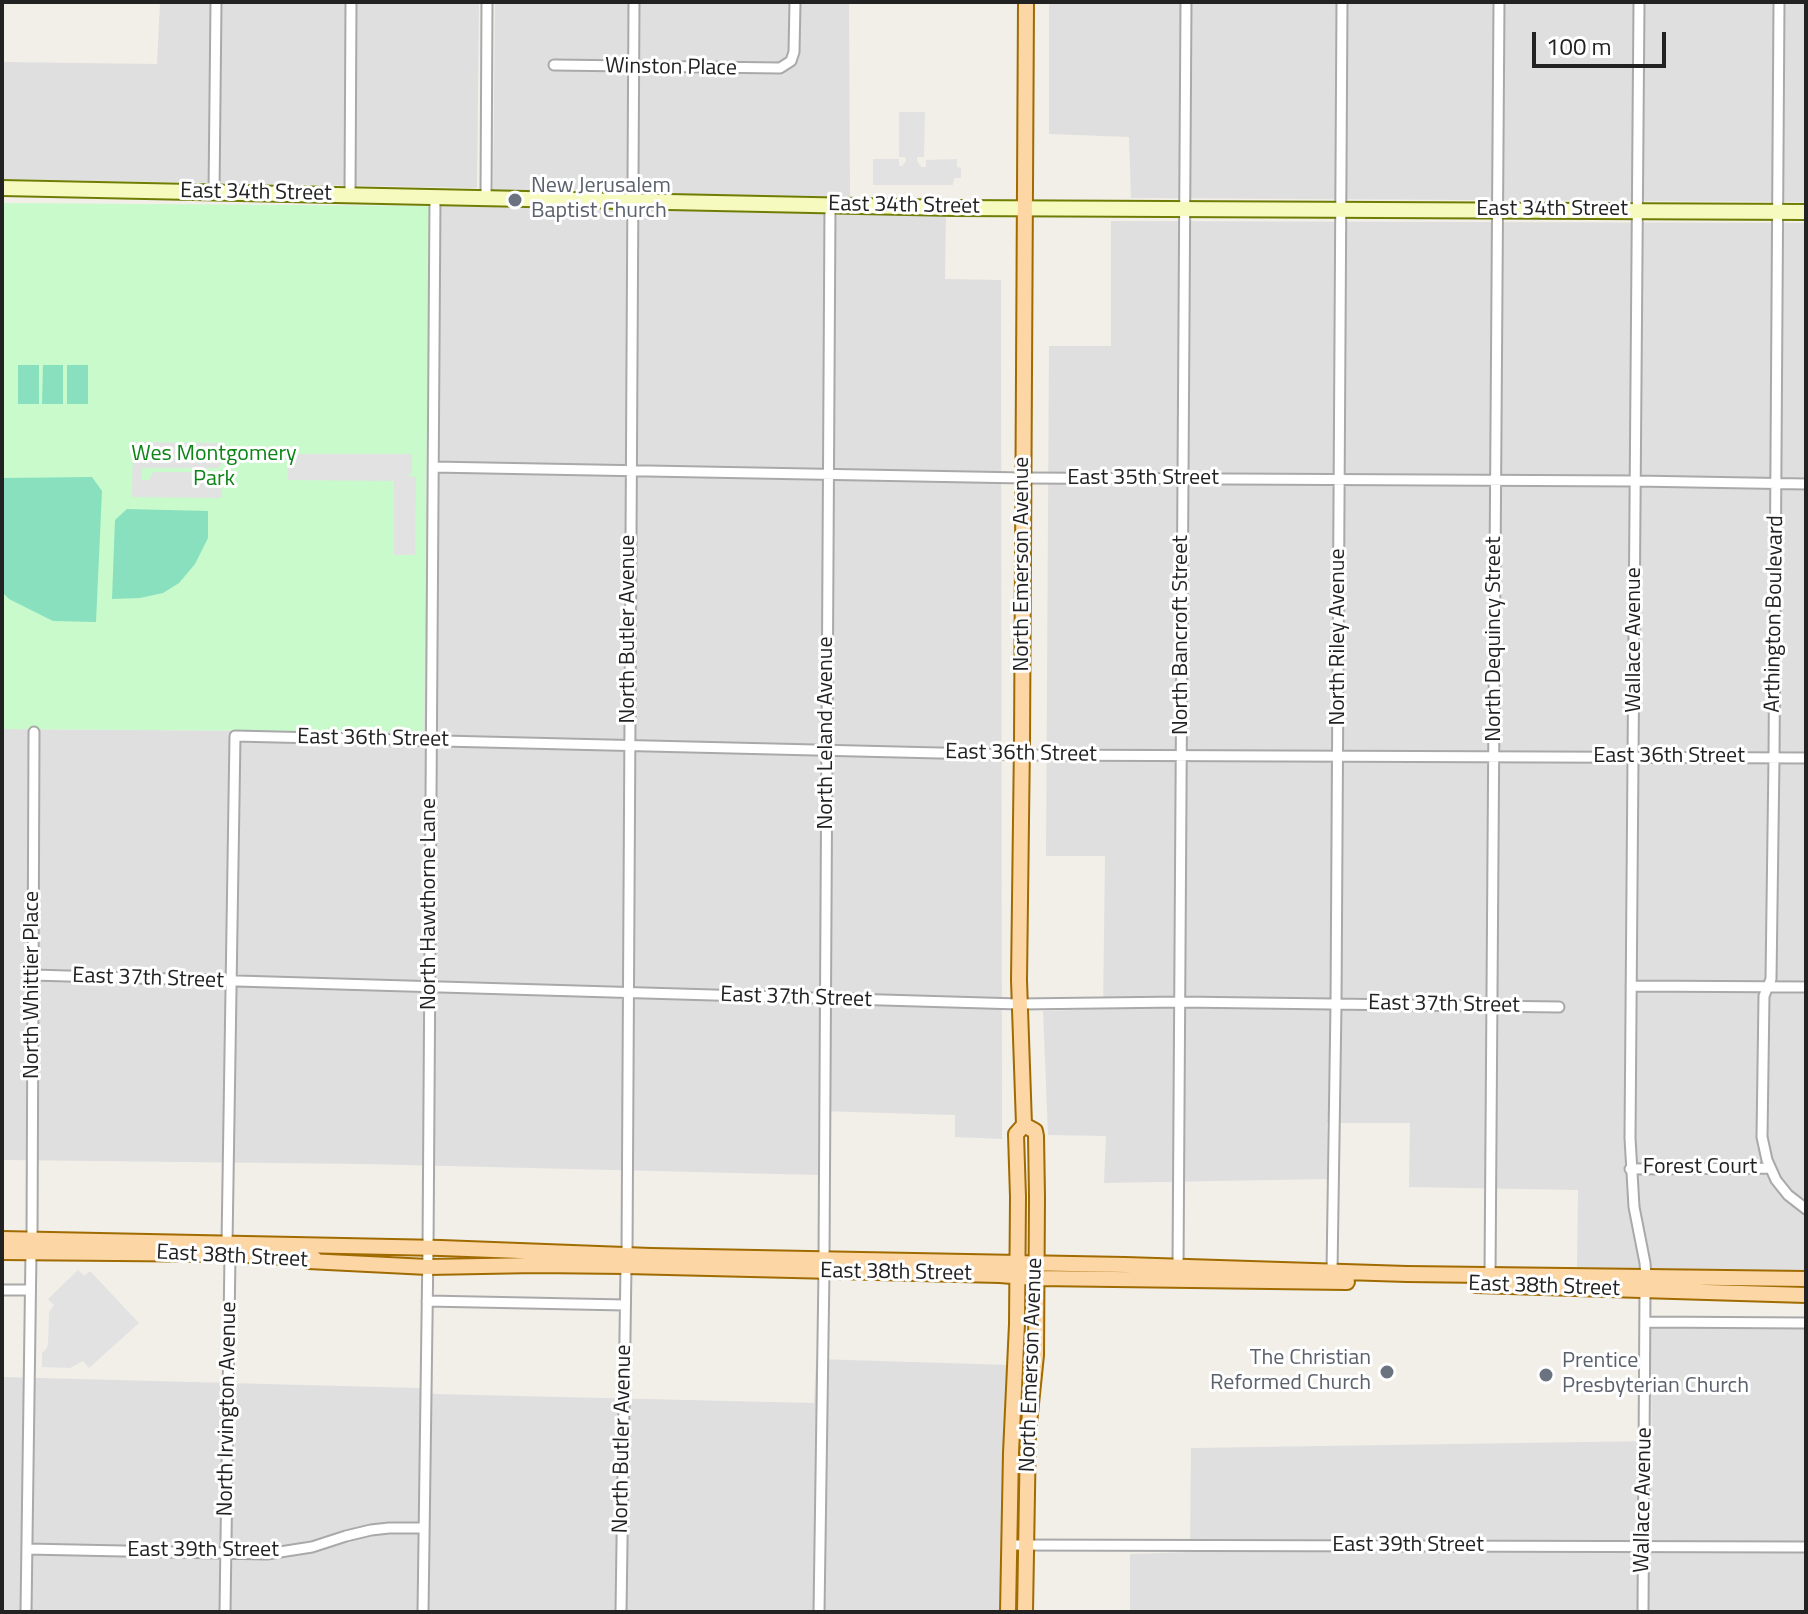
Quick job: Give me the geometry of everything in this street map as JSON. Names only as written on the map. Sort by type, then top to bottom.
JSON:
[{"type":"main road","name":"North Emerson Avenue","points":[[1008,1612],[1017,1340],[1016,1134],[1024,1125],[1019,1004],[1026,2]]},
{"type":"main road","name":"East 34th Street","points":[[2,188],[830,206],[1806,212]]},
{"type":"main road","name":"North Emerson Avenue","points":[[1024,1125],[1035,1131],[1036,1136],[1037,1271],[1036,1355],[1028,1442],[1025,1612]]},
{"type":"main road","name":"East 38th Street","points":[[2,1239],[31,1245],[229,1249],[428,1248],[626,1260],[824,1266],[921,1260],[1037,1271],[1573,1287],[1806,1279]]},
{"type":"main road","name":"East 38th Street","points":[[2,1252],[31,1245]]},
{"type":"main road","name":"East 38th Street","points":[[229,1249],[315,1259],[308,1261],[428,1267],[626,1260]]},
{"type":"main road","name":"East 38th Street","points":[[1037,1271],[1125,1265],[1490,1275],[1806,1295]]},
{"type":"street","points":[[214,193],[216,2]]},
{"type":"street","points":[[350,195],[351,2]]},
{"type":"street","points":[[486,198],[487,2]]},
{"type":"street","name":"North Butler Avenue","points":[[621,1612],[634,2]]},
{"type":"street","name":"Winston Place","points":[[554,65],[774,69],[787,64],[794,52],[795,2]]},
{"type":"street","name":"North Bancroft Street","points":[[1178,1268],[1186,2]]},
{"type":"street","name":"North Riley Avenue","points":[[1332,1272],[1342,2]]},
{"type":"street","name":"North Dequincy Street","points":[[1490,1275],[1499,2]]},
{"type":"street","name":"Wallace Avenue","points":[[1639,2],[1630,1169],[1646,1284],[1643,1612]]},
{"type":"street","name":"Arthington Boulevard","points":[[1779,2],[1771,979],[1764,995],[1762,1137],[1770,1168],[1783,1189],[1806,1209]]},
{"type":"street","name":"North Hawthorne Lane","points":[[423,1612],[435,197]]},
{"type":"street","name":"North Leland Avenue","points":[[819,1612],[830,206]]},
{"type":"street","name":"East 35th Street","points":[[433,467],[1024,478],[1806,484]]},
{"type":"street","name":"North Whittier Place","points":[[26,1612],[34,732]]},
{"type":"street","name":"East 36th Street","points":[[235,736],[1022,755],[1806,758]]},
{"type":"street","name":"North Irvington Avenue","points":[[225,1612],[235,736]]},
{"type":"street","name":"East 37th Street","points":[[33,975],[1019,1004],[1180,1002],[1559,1007]]},
{"type":"street","points":[[1631,986],[1801,987],[1806,997]]},
{"type":"street","name":"Forest Court","points":[[1630,1169],[1770,1168]]},
{"type":"street","points":[[2,1290],[30,1290]]},
{"type":"street","points":[[427,1301],[625,1305]]},
{"type":"street","points":[[1646,1322],[1806,1323]]},
{"type":"street","name":"East 39th Street","points":[[27,1549],[267,1554],[292,1551],[356,1533],[424,1528]]},
{"type":"street","name":"East 39th Street","points":[[1009,1545],[1806,1547]]},
{"type":"shaded area","points":[[160,2],[479,2],[477,188],[2,179],[2,62],[157,64]]},
{"type":"shaded area","points":[[495,2],[849,2],[850,198],[493,190]]},
{"type":"shaded area","points":[[1049,2],[1806,2],[1806,202],[1131,198],[1129,137],[1049,134]]},
{"type":"shaded area","points":[[899,112],[925,112],[924,157],[917,157],[917,161],[921,167],[926,167],[926,160],[957,159],[961,178],[954,178],[953,185],[873,185],[873,159],[899,159],[899,166],[906,161],[905,157],[899,157]]},
{"type":"shaded area","points":[[429,206],[946,216],[945,279],[1001,280],[1002,1139],[955,1137],[955,1115],[819,1111],[819,1175],[366,1164],[2,1160],[2,729],[424,732]]},
{"type":"shaded area","points":[[1111,221],[1806,223],[1806,1270],[1577,1270],[1578,1190],[1409,1187],[1410,1123],[1327,1123],[1328,1179],[1104,1183],[1106,1136],[1048,1135],[1043,1011],[1103,1009],[1105,856],[1046,856],[1049,346],[1111,346]]},
{"type":"shaded area","points":[[133,442],[224,443],[224,461],[219,468],[142,468],[142,480],[149,480],[153,472],[222,472],[222,498],[132,497]]},
{"type":"shaded area","points":[[288,454],[412,454],[412,472],[408,476],[416,477],[415,555],[394,555],[394,481],[288,480]]},
{"type":"shaded area","points":[[78,1270],[84,1276],[90,1271],[139,1323],[89,1368],[83,1361],[70,1368],[42,1367],[42,1353],[48,1343],[49,1312],[54,1305],[48,1299]]},
{"type":"shaded area","points":[[1650,1326],[1806,1327],[1806,1612],[1130,1612],[1130,1554],[1190,1552],[1191,1448],[1652,1441]]},
{"type":"shaded area","points":[[816,1359],[1009,1365],[1006,1612],[2,1612],[2,1377],[418,1388],[434,1394],[814,1403]]},
{"type":"green space","name":"Wes Montgomery Park","points":[[2,203],[429,206],[424,732],[2,729]]},
{"type":"green space","points":[[18,365],[39,365],[39,404],[18,404]]},
{"type":"green space","points":[[43,365],[63,365],[63,404],[42,404]]},
{"type":"green space","points":[[67,365],[88,365],[88,404],[67,404]]},
{"type":"green space","points":[[92,477],[102,491],[96,622],[53,621],[9,599],[2,592],[2,478]]},
{"type":"green space","points":[[127,509],[208,511],[208,538],[195,564],[179,583],[163,593],[112,599],[115,520]]},
{"type":"place","name":"New Jerusalem Baptist Church","points":[[515,200]]},
{"type":"place","name":"The Christian Reformed Church","points":[[1387,1372]]},
{"type":"place","name":"Prentice Presbyterian Church","points":[[1546,1375]]}]
